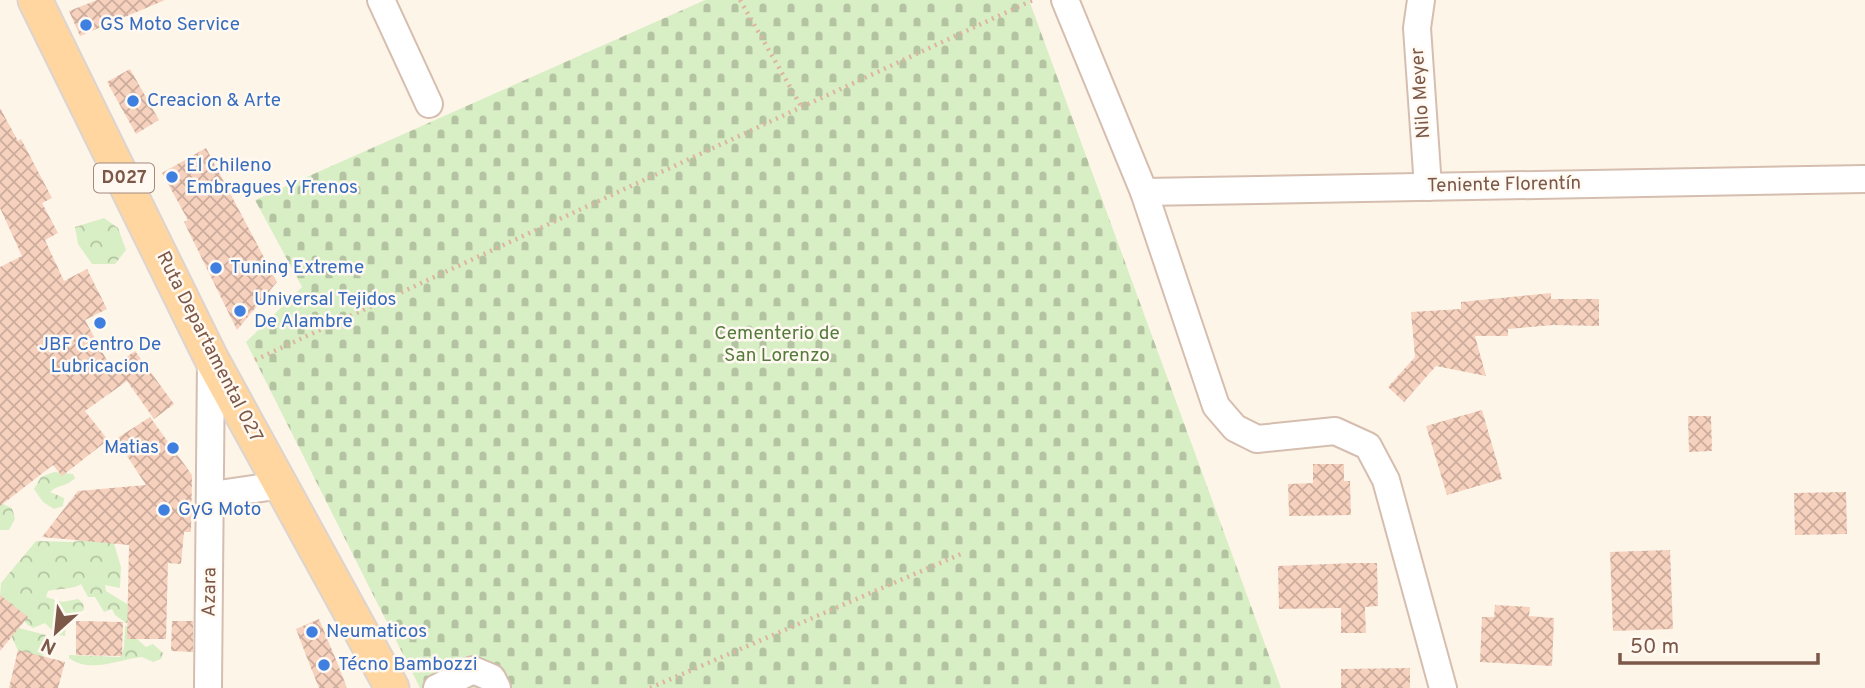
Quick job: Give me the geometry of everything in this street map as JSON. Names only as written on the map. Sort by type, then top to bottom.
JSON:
[{"type":"main road","name":"Ruta Departamental 027","points":[[36,0],[211,358],[393,688]]},
{"type":"street","points":[[381,0],[429,104]]},
{"type":"street","points":[[1065,0],[1143,192],[1216,406],[1235,428],[1257,439],[1335,431],[1368,446],[1386,480],[1443,688]]},
{"type":"street","name":"Nilo Meyer","points":[[1421,0],[1416,29],[1428,187]]},
{"type":"street","name":"Teniente Florentín","points":[[1143,192],[1865,179]]},
{"type":"street","name":"Azara","points":[[208,688],[212,495],[211,358]]},
{"type":"street","points":[[212,495],[282,485]]},
{"type":"street","points":[[438,688],[473,670],[492,678],[497,688]]},
{"type":"path","points":[[740,0],[801,106]]},
{"type":"path","points":[[255,360],[1033,0]]},
{"type":"path","points":[[650,688],[961,554]]},
{"type":"green space","name":"Cementerio de San Lorenzo","points":[[705,0],[1029,0],[1281,688],[420,688],[246,342],[302,287],[255,200]]},
{"type":"green space","points":[[104,218],[118,228],[126,250],[115,264],[92,264],[78,244],[75,227]]},
{"type":"green space","points":[[54,472],[73,474],[75,478],[50,492],[64,498],[63,506],[54,509],[43,502],[34,489],[41,477]]},
{"type":"green space","points":[[0,503],[12,508],[15,519],[9,530],[0,530]]},
{"type":"green space","points":[[106,536],[113,540],[121,567],[120,588],[105,585],[106,591],[132,607],[143,620],[126,623],[115,615],[112,609],[104,612],[95,597],[88,597],[81,584],[48,591],[46,597],[62,602],[78,599],[84,607],[77,619],[66,625],[65,636],[57,635],[45,623],[33,628],[28,625],[0,597],[1,583],[36,541],[73,542]]},
{"type":"green space","points":[[125,626],[128,626],[129,632],[146,647],[153,644],[163,653],[161,659],[153,662],[142,657],[86,665],[69,658],[69,655],[120,657],[124,648]]},
{"type":"green space","points":[[19,628],[46,635],[50,644],[48,652],[38,659],[20,655],[10,633]]},
{"type":"building","points":[[97,0],[165,0],[80,36],[69,11]]},
{"type":"building","name":"Creacion & Arte","points":[[130,69],[159,120],[136,134],[107,82]]},
{"type":"building","points":[[0,108],[18,141],[21,139],[52,198],[42,203],[58,233],[45,240],[64,281],[87,269],[107,309],[85,320],[111,368],[135,351],[174,404],[154,419],[127,381],[85,411],[108,440],[62,476],[53,465],[0,506],[0,267],[22,256],[0,208]]},
{"type":"building","points":[[206,148],[277,282],[237,330],[184,222],[188,220],[162,173]]},
{"type":"building","points":[[1551,293],[1551,299],[1599,299],[1599,326],[1553,325],[1508,329],[1508,336],[1475,336],[1486,376],[1436,366],[1404,402],[1388,387],[1415,357],[1411,312],[1461,309],[1461,302]]},
{"type":"building","points":[[1482,410],[1502,479],[1447,495],[1426,426]]},
{"type":"building","points":[[1688,416],[1711,416],[1712,451],[1689,452]]},
{"type":"building","points":[[150,417],[192,475],[191,532],[184,532],[181,564],[168,563],[166,639],[127,639],[129,545],[42,537],[78,491],[146,485],[116,439]]},
{"type":"building","points":[[1313,464],[1344,464],[1344,481],[1350,481],[1351,515],[1289,516],[1288,484],[1313,483]]},
{"type":"building","points":[[1846,492],[1847,534],[1795,535],[1794,493]]},
{"type":"building","points":[[1670,550],[1673,629],[1613,631],[1610,552]]},
{"type":"building","points":[[1377,563],[1378,606],[1365,607],[1366,633],[1341,633],[1341,608],[1279,609],[1278,566]]},
{"type":"building","points":[[0,595],[28,617],[0,651]]},
{"type":"building","points":[[1495,605],[1530,607],[1529,616],[1554,618],[1552,666],[1480,662],[1482,617],[1494,617]]},
{"type":"building","points":[[319,619],[347,688],[319,688],[296,629]]},
{"type":"building","points":[[76,621],[123,622],[122,656],[76,655]]},
{"type":"building","points":[[172,621],[193,621],[193,652],[171,651]]},
{"type":"building","points":[[18,650],[65,662],[58,688],[9,688]]},
{"type":"building","points":[[1410,668],[1410,688],[1341,688],[1341,669]]},
{"type":"place","name":"GS Moto Service","points":[[86,25]]},
{"type":"place","name":"Creacion & Arte","points":[[133,101]]},
{"type":"place","name":"El Chileno Embragues Y Frenos","points":[[172,177]]},
{"type":"place","name":"Tuning Extreme","points":[[216,268]]},
{"type":"place","name":"Universal Tejidos De Alambre","points":[[240,311]]},
{"type":"place","name":"JBF Centro De Lubricacion","points":[[100,323]]},
{"type":"place","name":"Matias","points":[[173,448]]},
{"type":"place","name":"GyG Moto","points":[[164,510]]},
{"type":"place","name":"Neumaticos","points":[[312,632]]},
{"type":"place","name":"Técno Bambozzi","points":[[324,665]]}]
